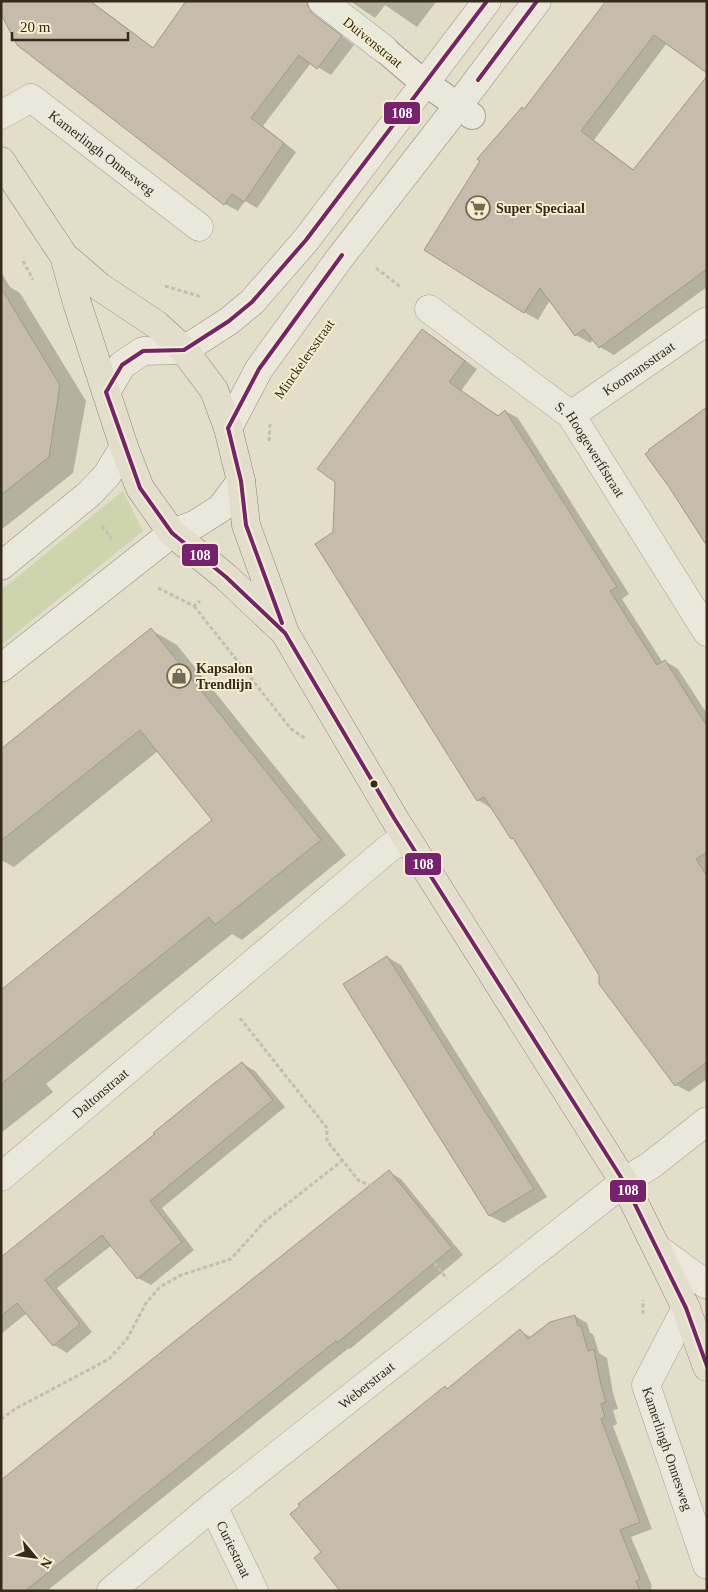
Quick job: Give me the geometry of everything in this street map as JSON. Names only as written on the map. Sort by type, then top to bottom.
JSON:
[{"type":"main road","points":[[1,161],[64,256],[100,287],[156,325],[184,350],[214,390],[228,428],[241,481],[246,525],[285,633],[406,836],[624,1182],[686,1308],[707,1367]]},
{"type":"main road","points":[[64,256],[77,303],[124,447],[140,488],[172,533],[226,577],[285,633]]},
{"type":"street","name":"Duivenstraat","points":[[322,1],[426,83]]},
{"type":"street","points":[[106,392],[122,365],[143,351],[184,350],[229,321],[252,302],[306,240],[487,1]]},
{"type":"street","points":[[228,428],[259,369],[269,355],[339,259],[465,111],[537,1]]},
{"type":"street","points":[[426,83],[465,111]]},
{"type":"street","name":"Kamerlingh Onnesweg","points":[[1,115],[31,98],[199,227]]},
{"type":"street","name":"S. Hoogewerffstraat","points":[[429,309],[571,415],[707,632]]},
{"type":"street","name":"Koomansstraat","points":[[571,415],[707,321]]},
{"type":"street","points":[[1,566],[89,494],[107,475],[124,447]]},
{"type":"street","points":[[1,668],[130,564],[172,533],[196,524],[221,508],[241,481]]},
{"type":"street","name":"Daltonstraat","points":[[1,1177],[381,855],[406,836]]},
{"type":"street","name":"Weberstraat","points":[[111,1591],[213,1506],[624,1182],[651,1165],[707,1121]]},
{"type":"street","points":[[658,1249],[707,1286]]},
{"type":"street","name":"Kamerlingh Onnesweg","points":[[686,1308],[646,1385],[707,1565]]},
{"type":"street","name":"Curiestraat","points":[[213,1506],[254,1591]]},
{"type":"path","points":[[22,258],[34,281]]},
{"type":"path","points":[[371,264],[429,309]]},
{"type":"path","points":[[162,285],[206,299]]},
{"type":"path","name":"Minckelersstraat","points":[[268,444],[271,416]]},
{"type":"path","points":[[151,584],[194,606],[226,577]]},
{"type":"path","points":[[220,992],[327,1128],[327,1141],[359,1181],[376,1187],[468,1305]]},
{"type":"path","points":[[1,1419],[15,1409],[109,1359],[127,1339],[146,1303],[160,1287],[181,1275],[231,1259],[264,1222],[343,1160]]},
{"type":"green space","points":[[123,491],[143,531],[1,645],[1,590]]},
{"type":"building","points":[[1,1],[90,1],[153,48],[186,1],[307,1],[312,13],[342,36],[317,69],[299,55],[251,118],[284,143],[244,202],[232,194],[224,205],[17,45],[1,14]]},
{"type":"building","points":[[606,1],[707,1],[707,73],[654,35],[581,131],[633,170],[707,76],[707,269],[599,348],[584,329],[575,336],[540,288],[524,313],[424,250],[480,161],[477,159],[522,107],[524,109]]},
{"type":"building","points":[[1,288],[60,385],[49,457],[1,495]]},
{"type":"building","points":[[422,329],[465,361],[449,382],[498,416],[505,410],[617,587],[610,591],[657,665],[665,660],[707,726],[707,852],[696,859],[707,876],[707,1062],[675,1086],[599,984],[599,975],[513,838],[511,839],[484,797],[477,801],[315,544],[333,532],[335,482],[317,469]]},
{"type":"building","points":[[707,407],[707,546],[645,454]]},
{"type":"building","points":[[151,628],[321,840],[215,925],[209,917],[1,1084],[1,990],[212,820],[140,730],[1,841],[1,749]]},
{"type":"building","points":[[387,956],[534,1189],[489,1216],[343,984]]},
{"type":"building","points":[[242,1062],[273,1100],[150,1201],[182,1242],[137,1279],[102,1235],[45,1280],[80,1324],[53,1346],[17,1303],[1,1316],[1,1257]]},
{"type":"building","points":[[389,1170],[452,1248],[337,1343],[336,1341],[308,1363],[25,1591],[1,1591],[1,1480]]},
{"type":"building","points":[[575,1315],[578,1326],[581,1326],[588,1351],[594,1349],[606,1402],[601,1404],[605,1417],[601,1419],[640,1522],[620,1530],[640,1579],[636,1581],[640,1591],[340,1591],[314,1558],[321,1552],[290,1514],[300,1506],[298,1504],[445,1386],[447,1389],[520,1329],[528,1339],[550,1322]]},
{"type":"transit line","name":"108","points":[[106,392],[122,365],[143,351],[184,350],[229,321],[252,302],[306,240],[487,1]]},
{"type":"transit line","name":"108","points":[[478,80],[537,1]]},
{"type":"transit line","name":"108","points":[[228,428],[259,369],[342,255]]},
{"type":"transit line","name":"108","points":[[106,392],[140,488],[172,533],[226,577],[285,633],[394,818],[624,1182],[686,1308],[707,1366]]},
{"type":"transit line","name":"108","points":[[228,428],[241,481],[246,525],[282,623]]},
{"type":"place","name":"Super Speciaal","points":[[478,208]]},
{"type":"place","name":"Kapsalon Trendlijn","points":[[179,676]]}]
